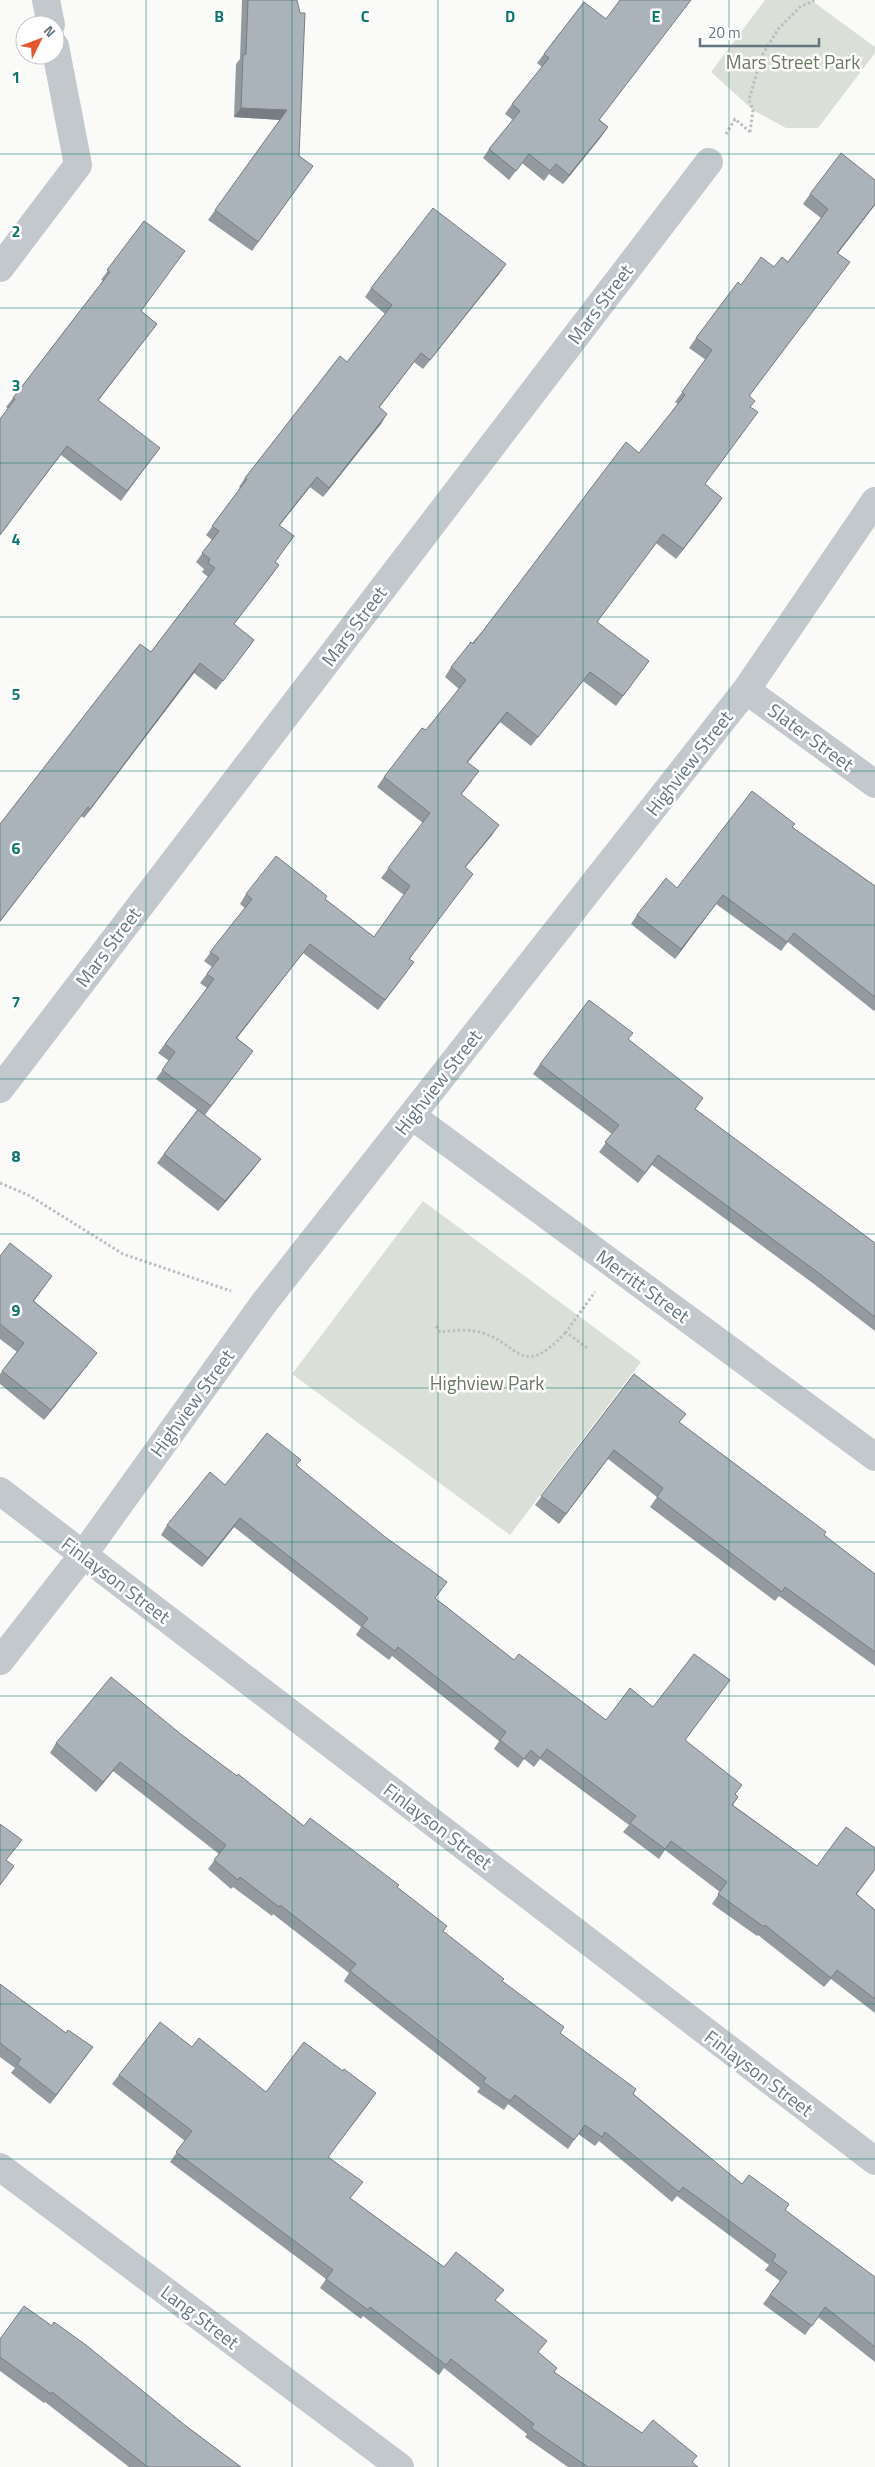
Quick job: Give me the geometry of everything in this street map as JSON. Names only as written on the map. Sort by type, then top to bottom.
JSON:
[{"type":"street","points":[[46,0],[49,15]]},
{"type":"street","points":[[0,268],[78,165],[59,65]]},
{"type":"street","name":"Mars Street","points":[[0,1089],[709,162]]},
{"type":"street","name":"Highview Street","points":[[0,1661],[83,1555],[264,1303],[746,690],[875,501]]},
{"type":"street","name":"Slater Street","points":[[746,690],[875,784]]},
{"type":"street","name":"Merritt Street","points":[[412,1116],[875,1457]]},
{"type":"street","name":"Finlayson Street","points":[[0,1491],[875,2161]]},
{"type":"street","name":"Lang Street","points":[[0,2167],[400,2467]]},
{"type":"path","points":[[735,119],[750,132],[753,110],[749,100],[761,57],[779,28],[800,7],[816,0]]},
{"type":"path","points":[[0,1183],[30,1196],[122,1254],[177,1271],[264,1303]]},
{"type":"path","points":[[436,1326],[440,1332],[476,1331],[520,1354],[538,1356],[551,1348],[566,1332],[597,1290]]},
{"type":"path","points":[[566,1332],[587,1348]]},
{"type":"green space","name":"Mars Street Park","points":[[765,0],[811,0],[875,47],[875,53],[818,128],[786,128],[753,110],[711,72]]},
{"type":"green space","name":"Highview Park","points":[[423,1201],[641,1362],[510,1535],[292,1374]]},
{"type":"building","points":[[248,0],[297,0],[300,13],[305,13],[299,156],[313,166],[258,242],[215,210],[287,110],[241,108]]},
{"type":"building","points":[[620,0],[691,0],[599,120],[608,127],[569,175],[556,164],[550,171],[529,154],[516,171],[489,149],[520,111],[512,104],[549,58],[544,54],[584,2],[606,19]]},
{"type":"building","points":[[841,153],[875,180],[875,204],[837,253],[850,262],[749,396],[755,401],[750,407],[758,412],[705,484],[722,498],[683,549],[663,534],[597,622],[649,661],[623,696],[590,672],[538,737],[507,712],[467,762],[479,771],[461,794],[499,825],[465,867],[473,874],[409,959],[414,962],[385,1000],[310,944],[236,1038],[253,1051],[211,1106],[162,1070],[175,1052],[165,1044],[214,979],[207,974],[219,958],[210,952],[252,899],[246,894],[276,856],[327,896],[325,899],[374,937],[410,886],[388,868],[430,813],[384,777],[422,728],[426,730],[466,680],[451,667],[471,642],[473,644],[626,442],[639,453],[685,395],[682,392],[712,350],[696,338],[738,282],[741,285],[761,257],[774,267],[782,257],[788,262],[828,209],[810,194]]},
{"type":"building","points":[[433,208],[506,264],[430,360],[421,353],[379,407],[387,414],[329,488],[317,477],[279,525],[294,536],[275,562],[279,565],[234,624],[254,640],[223,681],[200,663],[97,800],[90,809],[88,807],[0,921],[0,824],[140,644],[151,652],[215,568],[208,563],[210,559],[202,553],[219,531],[212,526],[247,479],[245,478],[340,356],[347,362],[392,305],[371,288]]},
{"type":"building","points":[[144,221],[185,251],[141,311],[157,324],[98,400],[160,448],[127,491],[67,446],[0,535],[0,419],[15,399],[13,398],[110,272],[107,270]]},
{"type":"building","points":[[752,791],[795,824],[792,827],[875,886],[875,997],[794,933],[787,942],[723,895],[681,949],[637,915],[666,878],[677,888]]},
{"type":"building","points":[[589,1000],[633,1033],[628,1039],[703,1098],[695,1109],[875,1243],[875,1317],[820,1274],[658,1155],[645,1173],[605,1142],[619,1125],[540,1064]]},
{"type":"building","points":[[198,1110],[261,1159],[225,1201],[164,1154]]},
{"type":"building","points":[[10,1243],[52,1276],[33,1301],[97,1353],[51,1410],[2,1371],[24,1343],[0,1324],[0,1256]]},
{"type":"building","points":[[634,1374],[686,1414],[679,1422],[826,1532],[824,1535],[875,1574],[875,1652],[785,1587],[782,1592],[657,1497],[663,1488],[614,1450],[566,1514],[541,1496]]},
{"type":"building","points":[[267,1433],[301,1460],[296,1465],[384,1536],[447,1582],[435,1598],[514,1660],[519,1654],[606,1720],[630,1688],[653,1707],[694,1654],[730,1680],[685,1740],[742,1785],[735,1794],[738,1797],[732,1805],[817,1866],[846,1827],[875,1848],[875,1869],[856,1894],[875,1910],[875,1999],[837,1970],[831,1978],[765,1925],[764,1927],[718,1894],[727,1882],[671,1841],[665,1849],[630,1823],[636,1816],[547,1749],[540,1758],[531,1750],[524,1759],[500,1740],[506,1732],[398,1647],[395,1651],[362,1626],[368,1618],[240,1518],[208,1558],[167,1525],[210,1472],[225,1485]]},
{"type":"building","points":[[111,1677],[182,1735],[237,1776],[238,1774],[304,1826],[310,1818],[399,1885],[397,1887],[447,1926],[443,1931],[504,1979],[502,1981],[564,2027],[560,2033],[636,2089],[633,2094],[742,2184],[749,2175],[789,2204],[785,2210],[875,2277],[875,2347],[825,2307],[812,2326],[770,2295],[787,2272],[772,2261],[776,2255],[683,2187],[679,2192],[605,2132],[602,2137],[585,2125],[574,2140],[515,2095],[510,2101],[483,2082],[486,2078],[350,1971],[356,1964],[280,1905],[279,1907],[240,1877],[238,1880],[214,1860],[226,1845],[120,1762],[103,1782],[56,1743]]},
{"type":"building","points":[[0,1824],[22,1840],[6,1860],[14,1866],[0,1885]]},
{"type":"building","points":[[0,1984],[66,2033],[68,2030],[93,2047],[56,2095],[17,2064],[21,2059],[0,2043]]},
{"type":"building","points":[[160,2022],[192,2047],[199,2038],[266,2092],[304,2042],[376,2093],[328,2157],[363,2182],[350,2198],[444,2267],[456,2252],[504,2290],[495,2300],[547,2341],[538,2352],[557,2368],[554,2372],[642,2433],[653,2420],[697,2456],[692,2462],[698,2467],[588,2467],[531,2428],[534,2424],[451,2359],[446,2365],[370,2307],[368,2310],[326,2279],[333,2270],[176,2152],[192,2131],[119,2075]]},
{"type":"building","points":[[24,2306],[52,2326],[54,2322],[86,2345],[186,2426],[241,2467],[148,2467],[52,2392],[51,2394],[0,2357],[0,2339]]}]
